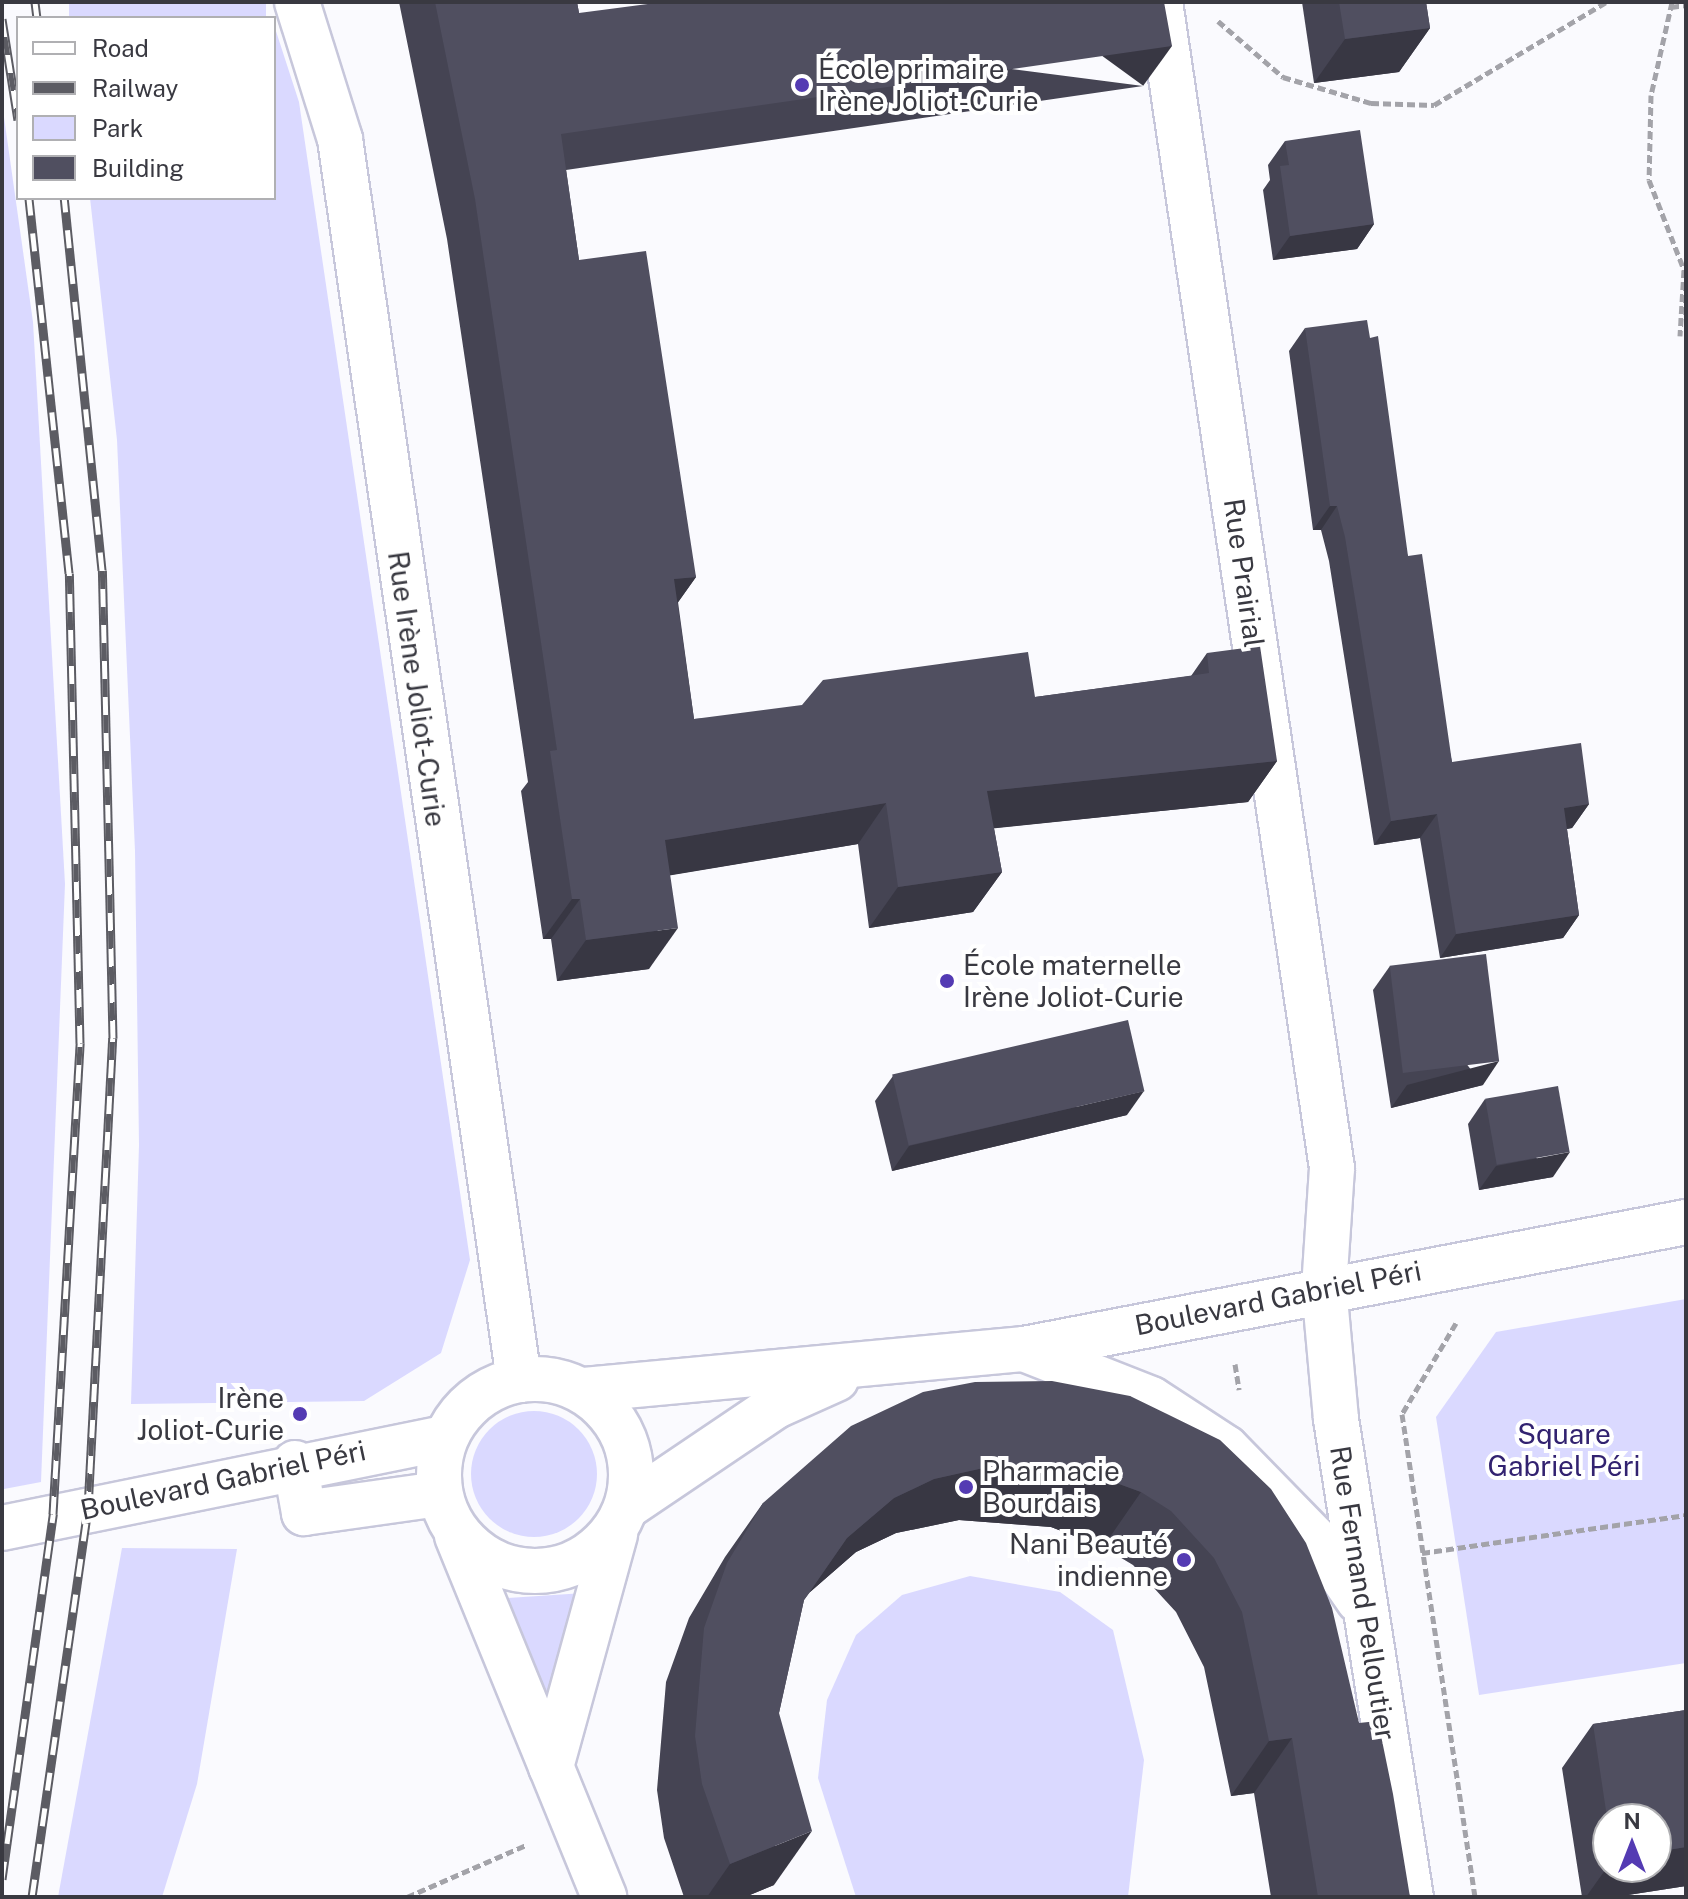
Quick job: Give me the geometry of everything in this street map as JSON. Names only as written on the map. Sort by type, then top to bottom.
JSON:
[{"type":"street","name":"Rue Irène Joliot-Curie","points":[[297,2],[340,139],[519,1380]]},
{"type":"street","name":"Rue Prairial","points":[[1160,2],[1332,1168],[1324,1287]]},
{"type":"street","name":"Boulevard Gabriel Péri","points":[[519,1380],[582,1390],[1024,1349],[1324,1287],[1686,1222]]},
{"type":"street","name":"Rue Fernand Pelloutier","points":[[1324,1287],[1336,1419],[1411,1897]]},
{"type":"street","points":[[1024,1349],[1151,1399],[1226,1448],[1319,1543],[1367,1613]]},
{"type":"street","name":"Boulevard Gabriel Péri","points":[[2,1528],[295,1463],[445,1438],[439,1494],[457,1535],[483,1559],[536,1574],[622,1520],[776,1406],[868,1365]]},
{"type":"street","points":[[445,1438],[488,1390],[519,1380]]},
{"type":"street","points":[[551,1767],[634,1472],[626,1439],[609,1411],[582,1390]]},
{"type":"street","points":[[295,1463],[304,1513],[439,1494]]},
{"type":"street","points":[[457,1535],[604,1897]]},
{"type":"path","points":[[1206,20],[1221,21],[1283,77],[1371,103],[1434,105],[1606,2]]},
{"type":"path","points":[[1680,336],[1684,270],[1649,180],[1651,95],[1671,4],[1686,5]]},
{"type":"path","points":[[1454,1305],[1450,1338],[1402,1414],[1475,1897]]},
{"type":"path","points":[[1422,1553],[1686,1515]]},
{"type":"path","points":[[407,1897],[508,1851]]},
{"type":"green space","points":[[69,2],[266,2],[266,16],[69,16]]},
{"type":"green space","points":[[276,31],[299,102],[470,1260],[441,1353],[364,1401],[131,1404],[139,1145],[135,851],[117,440],[90,200],[276,200]]},
{"type":"green space","points":[[2,103],[33,322],[65,884],[41,1482],[4,1489]]},
{"type":"green space","name":"Square Gabriel Péri","points":[[1686,1299],[1686,1663],[1479,1695],[1436,1417],[1496,1332]]},
{"type":"green space","points":[[534,1411],[558,1416],[578,1430],[592,1450],[597,1474],[592,1498],[578,1518],[558,1532],[534,1537],[510,1532],[490,1518],[476,1498],[471,1474],[476,1450],[490,1430],[510,1416]]},
{"type":"green space","points":[[122,1548],[237,1549],[197,1784],[162,1897],[58,1897]]},
{"type":"green space","points":[[970,1576],[1060,1592],[1113,1630],[1144,1760],[1128,1897],[856,1897],[818,1778],[827,1700],[856,1635],[902,1595]]},
{"type":"green space","points":[[584,1593],[542,1712],[507,1598]]},
{"type":"building","points":[[435,2],[577,2],[579,13],[663,2],[1164,2],[1172,46],[561,134],[579,260],[646,251],[696,577],[674,579],[694,719],[802,705],[823,680],[1028,652],[1035,697],[1209,673],[1207,653],[1260,646],[1277,761],[987,791],[1002,872],[898,887],[886,803],[665,840],[678,928],[586,940],[580,899],[572,899],[550,751],[557,750],[475,199]]},
{"type":"building","points":[[1339,2],[1426,2],[1430,28],[1345,39]]},
{"type":"building","points":[[1360,130],[1374,224],[1290,236],[1280,166],[1289,165],[1285,141]]},
{"type":"building","points":[[1367,320],[1370,338],[1378,336],[1408,556],[1422,554],[1452,762],[1581,743],[1589,804],[1564,808],[1579,915],[1456,934],[1437,814],[1391,821],[1345,537],[1337,506],[1330,506],[1305,328]]},
{"type":"building","points":[[1486,954],[1499,1061],[1403,1073],[1390,966]]},
{"type":"building","points":[[1128,1020],[1144,1091],[909,1146],[892,1074]]},
{"type":"building","points":[[1558,1086],[1570,1152],[1497,1165],[1485,1099]]},
{"type":"building","points":[[1052,1381],[1130,1396],[1220,1440],[1271,1489],[1306,1543],[1332,1608],[1359,1723],[1378,1721],[1410,1897],[1318,1897],[1292,1738],[1269,1741],[1242,1612],[1214,1558],[1171,1511],[1141,1492],[1089,1473],[997,1465],[934,1479],[894,1498],[847,1538],[804,1600],[779,1713],[812,1831],[730,1864],[702,1784],[695,1736],[704,1628],[727,1563],[763,1503],[851,1426],[923,1392],[975,1382]]},
{"type":"building","points":[[1686,1710],[1686,1847],[1672,1849],[1672,1803],[1605,1803],[1593,1724]]},
{"type":"railway","points":[[35,2],[37,16]]},
{"type":"railway","points":[[2,19],[16,107]]},
{"type":"railway","points":[[2,1879],[53,1514],[80,1043],[69,573],[29,200]]},
{"type":"railway","points":[[32,1897],[88,1509],[113,1038],[102,570],[64,200]]},
{"type":"place","name":"École primaire Irène Joliot-Curie","points":[[802,85]]},
{"type":"place","name":"École maternelle Irène Joliot-Curie","points":[[947,981]]},
{"type":"place","name":"Irène Joliot-Curie","points":[[300,1414]]},
{"type":"place","name":"Pharmacie Bourdais","points":[[966,1487]]},
{"type":"place","name":"Nani Beauté indienne","points":[[1184,1560]]}]
